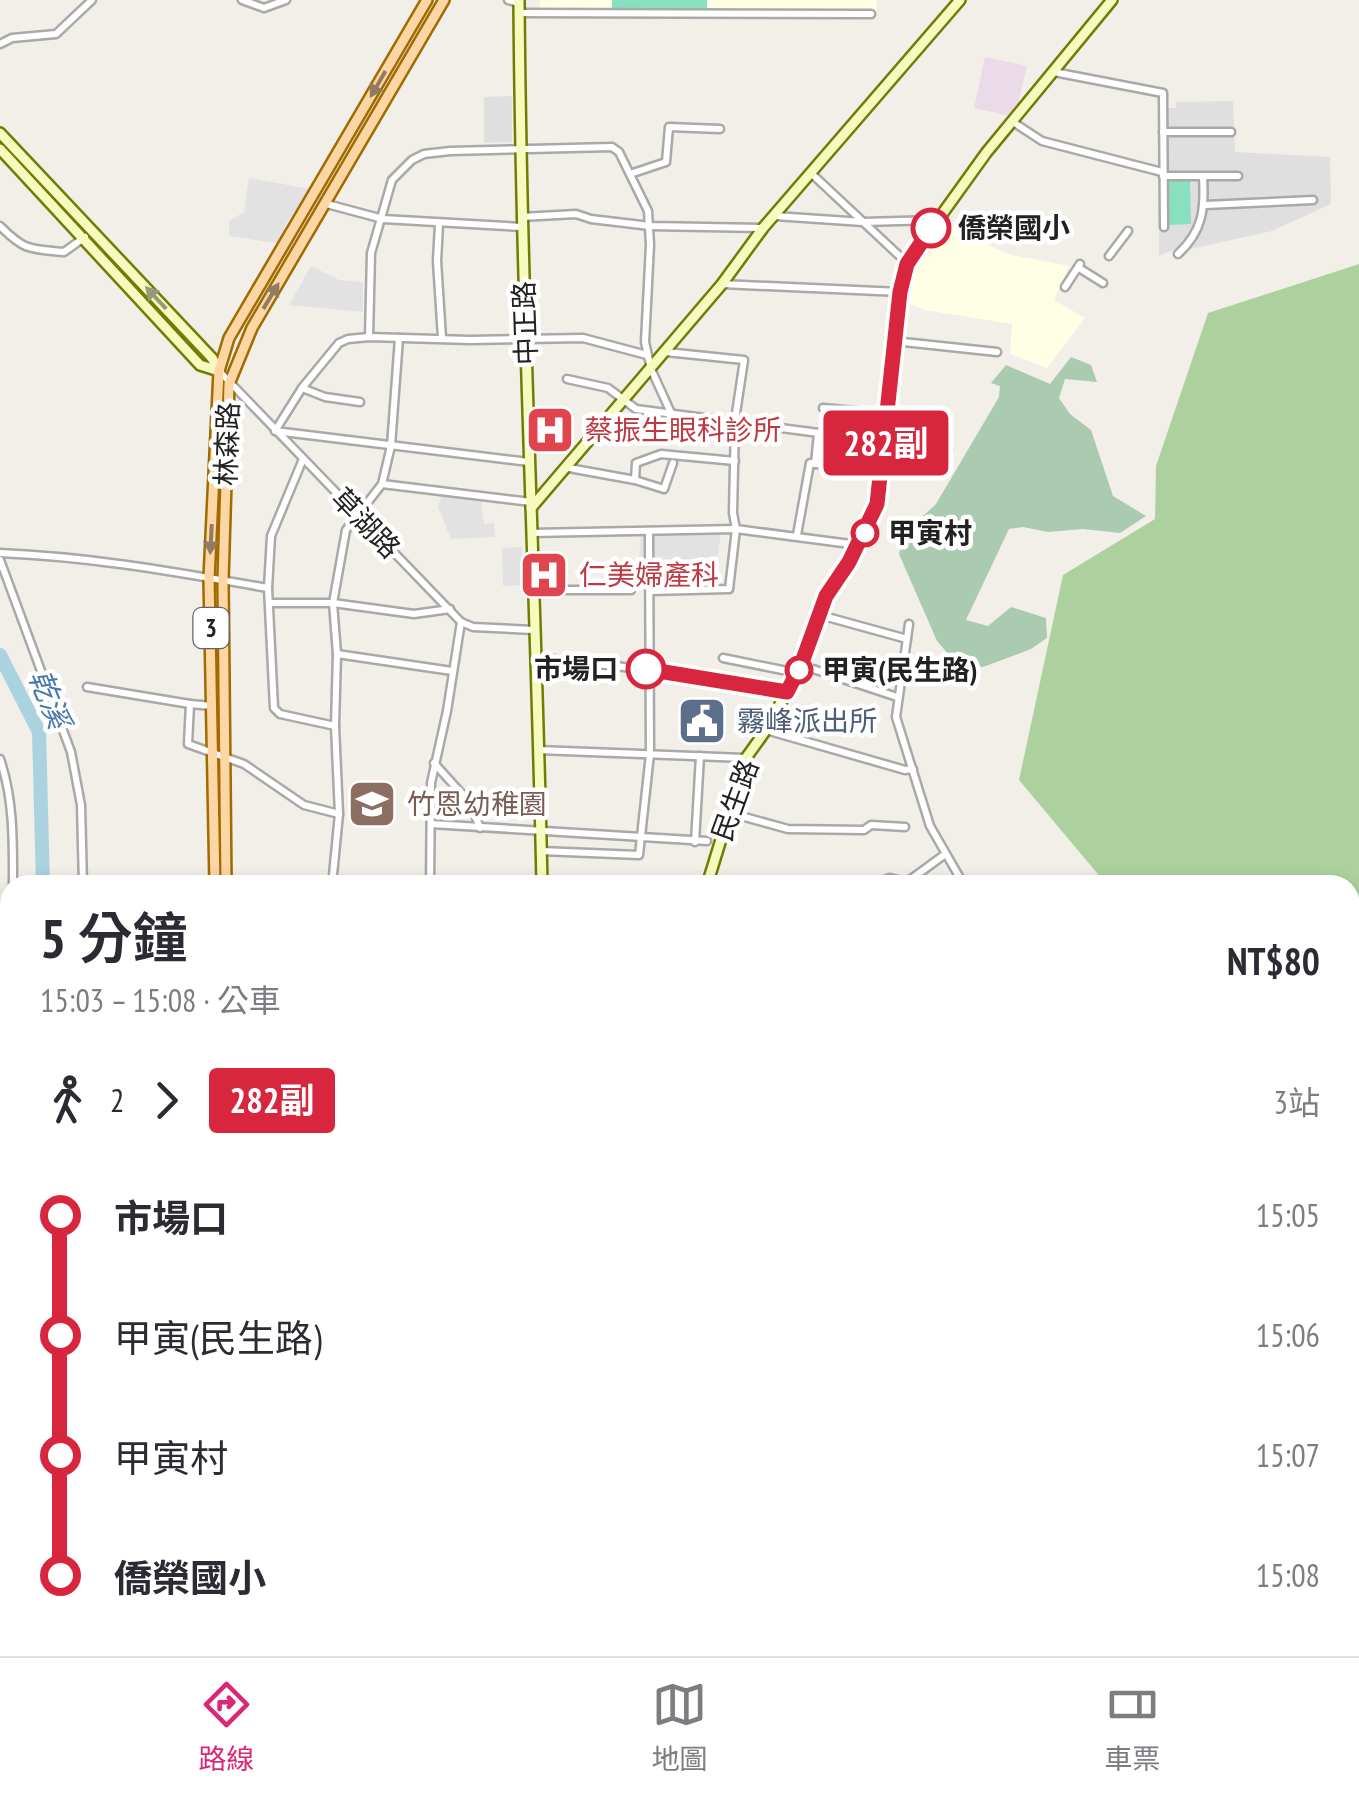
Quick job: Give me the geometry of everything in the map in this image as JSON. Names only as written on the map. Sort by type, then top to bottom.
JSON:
[{"type":"main road","name":"林森路","points":[[225,875],[212,706],[210,578],[219,372],[229,338],[427,0]]},
{"type":"main road","name":"林森路","points":[[214,875],[229,384],[252,328],[444,0]]},
{"type":"street","points":[[0,44],[12,38],[56,34],[92,0]]},
{"type":"street","points":[[242,0],[264,8],[286,0]]},
{"type":"street","points":[[382,484],[531,505],[568,468],[722,284],[773,216],[960,0]]},
{"type":"street","name":"民生路","points":[[710,875],[746,758],[799,669],[826,596],[858,546],[877,504],[900,292],[907,264],[986,153],[1112,0]]},
{"type":"street","points":[[516,4],[871,14]]},
{"type":"street","name":"中正路","points":[[516,4],[542,875]]},
{"type":"street","points":[[1054,72],[1163,93],[1164,227]]},
{"type":"street","points":[[1014,122],[1042,141],[1163,174],[1238,176]]},
{"type":"street","points":[[630,174],[666,162],[669,127],[720,129]]},
{"type":"street","points":[[1163,132],[1231,132]]},
{"type":"street","name":"草湖路","points":[[0,133],[200,365],[219,372],[460,622]]},
{"type":"street","points":[[369,336],[371,254],[392,180],[412,160],[450,150],[612,147],[619,152],[648,211],[644,331],[650,369],[671,413]]},
{"type":"street","name":"草湖路","points":[[0,149],[88,235]]},
{"type":"street","points":[[812,174],[907,264]]},
{"type":"street","points":[[1178,254],[1200,227],[1205,205],[1203,176]]},
{"type":"street","points":[[1205,205],[1313,200]]},
{"type":"street","points":[[327,204],[383,219],[439,224],[521,222],[576,214],[650,226],[763,228]]},
{"type":"street","points":[[773,216],[863,222],[936,220]]},
{"type":"street","points":[[439,224],[436,261],[442,338]]},
{"type":"street","points":[[1,230],[18,245],[64,252],[88,235]]},
{"type":"street","points":[[1109,256],[1128,231]]},
{"type":"street","points":[[1065,287],[1079,266],[1103,282]]},
{"type":"street","points":[[722,284],[900,292]]},
{"type":"street","points":[[529,462],[275,431],[302,388],[339,343],[369,336],[583,338],[647,355]]},
{"type":"street","points":[[333,875],[339,814],[333,603],[346,530],[382,484],[391,446],[399,338]]},
{"type":"street","points":[[894,341],[997,352]]},
{"type":"street","points":[[650,590],[729,590],[736,528],[732,513],[735,420],[744,360],[666,352]]},
{"type":"street","points":[[567,379],[608,388],[636,409],[948,450]]},
{"type":"street","points":[[302,388],[325,397],[360,402]]},
{"type":"street","points":[[823,408],[888,414]]},
{"type":"street","points":[[816,464],[818,433]]},
{"type":"street","points":[[634,480],[636,463],[662,454],[735,461]]},
{"type":"street","points":[[303,459],[272,536],[268,588],[274,708],[280,714],[335,726]]},
{"type":"street","points":[[568,468],[664,489],[672,463]]},
{"type":"street","points":[[797,535],[810,463],[882,468]]},
{"type":"street","points":[[532,533],[736,528],[858,546]]},
{"type":"street","points":[[541,851],[638,855],[650,754],[649,532]]},
{"type":"street","points":[[83,875],[80,805],[71,752],[0,557],[84,558],[268,588]]},
{"type":"street","points":[[534,590],[631,590]]},
{"type":"street","points":[[270,602],[333,603],[414,614],[450,609]]},
{"type":"street","points":[[820,615],[907,639]]},
{"type":"street","points":[[430,875],[434,762],[448,712],[460,622],[473,627],[533,630]]},
{"type":"street","points":[[909,624],[896,717],[930,826],[958,875]]},
{"type":"street","points":[[337,654],[452,671]]},
{"type":"street","points":[[535,657],[787,692]]},
{"type":"street","points":[[723,658],[799,669],[897,697]]},
{"type":"street","points":[[87,687],[212,706]]},
{"type":"street","points":[[190,704],[188,744],[244,764],[304,806],[339,814]]},
{"type":"street","points":[[766,730],[905,770],[914,769]]},
{"type":"street","points":[[537,750],[746,758]]},
{"type":"street","points":[[695,842],[700,756]]},
{"type":"street","points":[[0,760],[7,780],[14,838],[13,875]]},
{"type":"street","points":[[434,762],[471,804],[480,828]]},
{"type":"street","points":[[728,812],[788,829],[905,827]]},
{"type":"street","points":[[432,824],[707,841]]},
{"type":"street","points":[[917,875],[945,855]]},
{"type":"shaded area","points":[[540,0],[876,0],[877,11],[540,8]]},
{"type":"shaded area","points":[[985,57],[1027,66],[1015,117],[974,108]]},
{"type":"shaded area","points":[[512,96],[512,142],[484,143],[484,97]]},
{"type":"shaded area","points":[[1233,101],[1235,152],[1330,157],[1331,204],[1272,231],[1191,249],[1183,246],[1159,256],[1159,108],[1176,108],[1176,102]]},
{"type":"shaded area","points":[[249,178],[311,189],[285,225],[281,244],[229,236],[229,221],[244,212]]},
{"type":"shaded area","name":"僑榮國小","points":[[950,225],[1007,254],[1069,266],[1054,300],[1085,318],[1047,368],[1010,354],[1012,324],[925,310],[906,302],[911,276]]},
{"type":"shaded area","points":[[311,266],[339,280],[363,282],[363,312],[289,305]]},
{"type":"shaded area","points":[[1071,357],[1091,365],[1097,382],[1065,379],[1059,398],[1070,414],[1091,430],[1113,496],[1146,516],[1120,533],[1009,529],[966,620],[988,626],[1011,607],[1046,618],[1047,638],[1031,649],[983,667],[957,664],[937,641],[899,554],[906,532],[936,504],[999,397],[1000,386],[991,383],[1006,365],[1050,384]]},
{"type":"shaded area","points":[[442,494],[481,498],[484,524],[494,523],[495,537],[451,539],[438,507]]},
{"type":"shaded area","points":[[721,529],[718,556],[696,558],[696,582],[648,582],[647,557],[639,557],[641,533]]},
{"type":"shaded area","points":[[522,547],[523,585],[503,586],[502,548]]},
{"type":"green space","points":[[612,0],[707,0],[707,10],[612,9]]},
{"type":"green space","points":[[1190,180],[1191,224],[1169,225],[1167,181]]},
{"type":"green space","points":[[1359,264],[1359,875],[1099,875],[1019,780],[1063,575],[1155,519],[1156,466],[1208,313]]},
{"type":"waterway","name":"乾溪","points":[[0,655],[39,732],[43,875]]},
{"type":"bus line","name":"282副","points":[[646,669],[787,692],[826,596],[849,562],[877,504],[900,292],[907,264],[931,228]]},
{"type":"place","name":"僑榮國小","points":[[931,228]]},
{"type":"place","name":"蔡振生眼科診所","points":[[550,430]]},
{"type":"place","name":"甲寅村","points":[[865,533]]},
{"type":"place","name":"仁美婦產科","points":[[544,575]]},
{"type":"place","name":"市場口","points":[[646,669]]},
{"type":"place","name":"甲寅(民生路)","points":[[799,670]]},
{"type":"place","name":"霧峰派出所","points":[[702,721]]},
{"type":"place","name":"竹恩幼稚園","points":[[372,804]]}]
